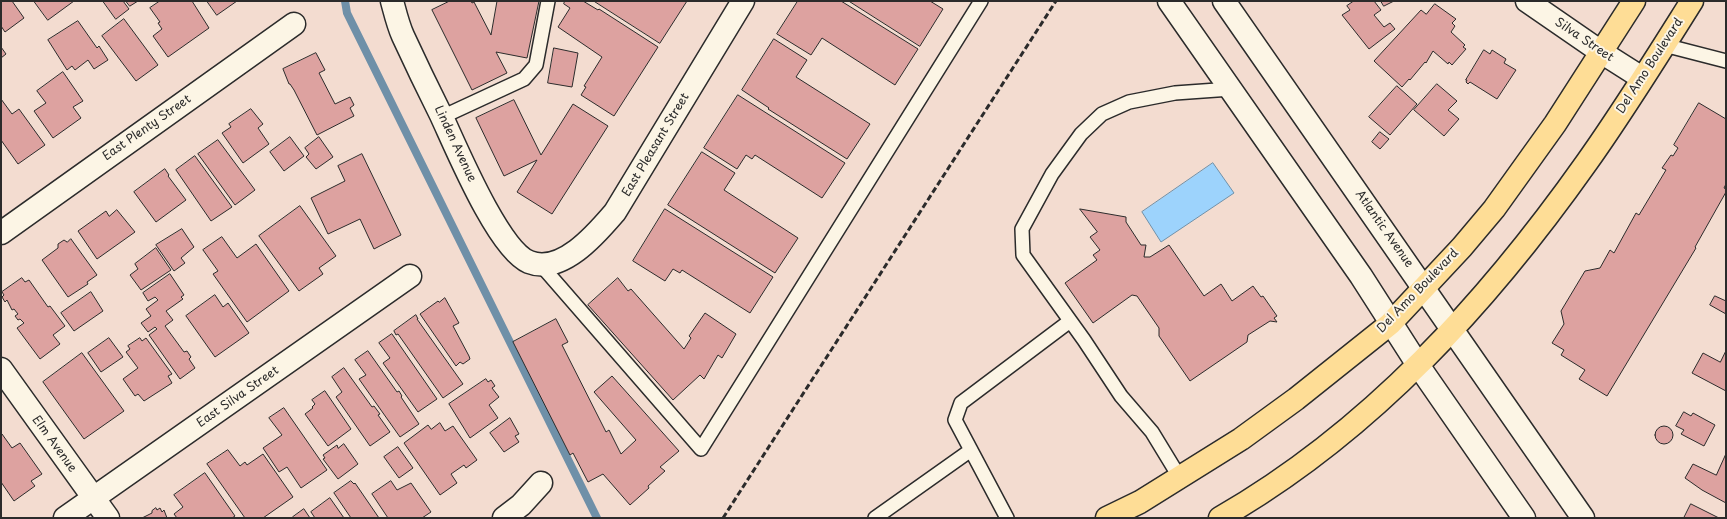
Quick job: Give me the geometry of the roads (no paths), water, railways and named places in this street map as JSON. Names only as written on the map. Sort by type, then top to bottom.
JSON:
[{"type":"main road","name":"Del Amo Boulevard","points":[[1107,518],[1140,502],[1241,438],[1296,399],[1390,324],[1462,247],[1494,209],[1555,124],[1634,1]]},
{"type":"main road","name":"Del Amo Boulevard","points":[[1220,518],[1292,472],[1378,405],[1453,330],[1485,295],[1540,226],[1588,161],[1692,1]]},
{"type":"street","name":"Linden Avenue","points":[[392,1],[402,34],[492,221],[508,243],[521,256],[529,262],[543,264]]},
{"type":"street","name":"East Pleasant Street","points":[[543,264],[566,257],[591,240],[615,212],[743,1]]},
{"type":"street","points":[[1169,1],[1360,276],[1390,324],[1524,518]]},
{"type":"street","name":"Atlantic Avenue","points":[[1224,1],[1583,518]]},
{"type":"street","name":"Silva Street","points":[[1527,1],[1601,52],[1642,78]]},
{"type":"street","name":"East Plenty Street","points":[[1,232],[294,24]]},
{"type":"street","name":"East Silva Street","points":[[66,518],[410,276]]},
{"type":"street","name":"Elm Avenue","points":[[1,369],[108,518]]},
{"type":"street","points":[[504,518],[521,505],[541,483]]},
{"type":"lane","points":[[442,117],[524,79],[536,65],[548,1]]},
{"type":"lane","points":[[543,264],[701,449],[981,1]]},
{"type":"lane","points":[[1664,44],[1726,61]]},
{"type":"lane","points":[[1180,478],[1152,432],[1121,396],[1084,340],[1023,255],[1022,229],[1052,174],[1081,134],[1102,114],[1129,102],[1175,93],[1231,89]]},
{"type":"lane","points":[[1008,518],[955,420],[961,403],[1070,321]]},
{"type":"lane","points":[[875,518],[971,450]]},
{"type":"water","points":[[1213,163],[1234,193],[1161,242],[1142,212]]},
{"type":"waterway","points":[[345,1],[347,13],[597,518]]},
{"type":"railway","points":[[723,518],[1056,1]]}]
